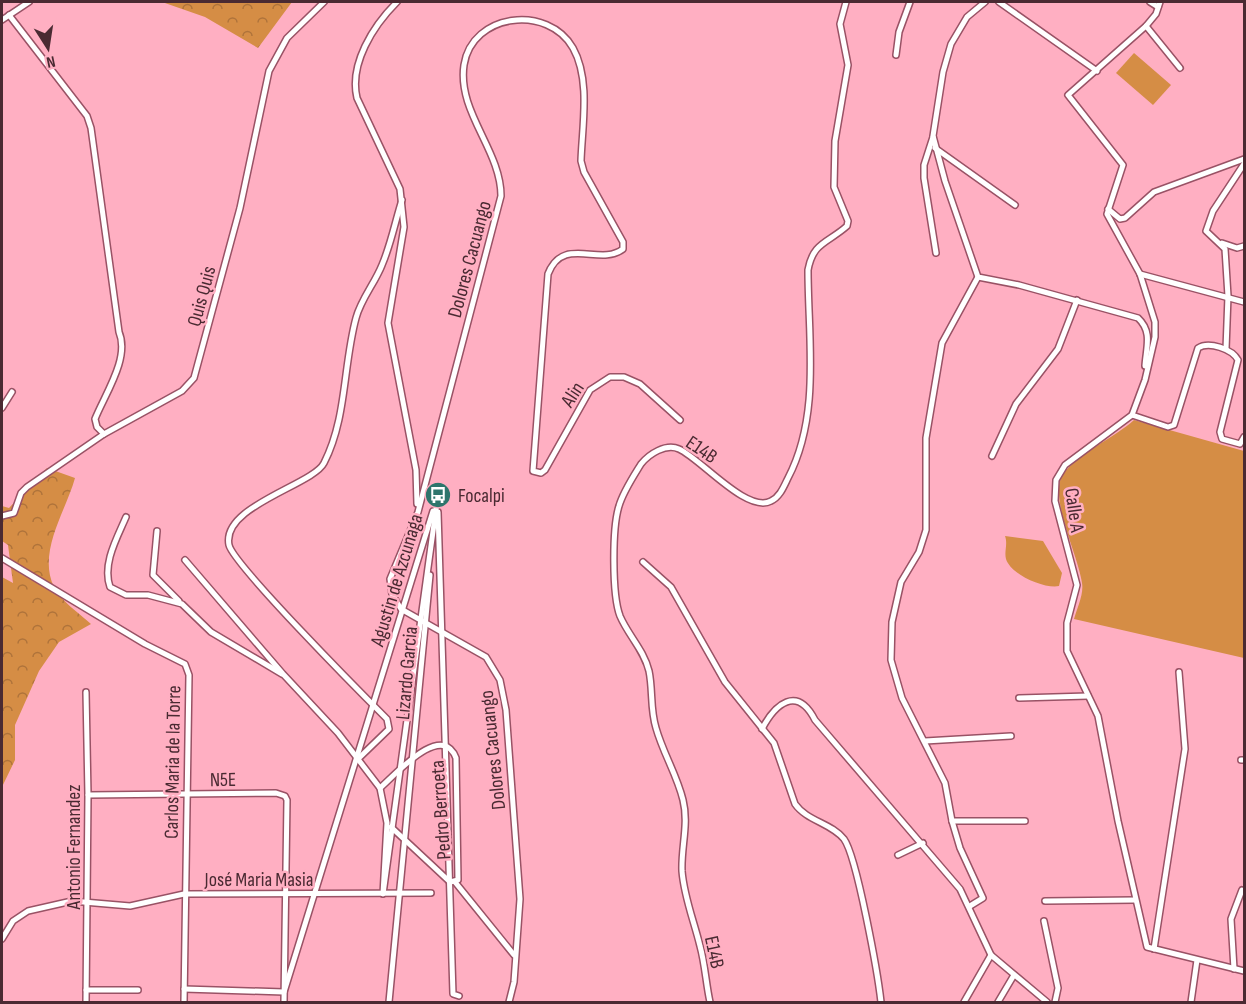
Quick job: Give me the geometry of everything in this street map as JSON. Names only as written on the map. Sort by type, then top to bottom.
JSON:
[{"type":"street","points":[[2,20],[29,2]]},
{"type":"street","name":"Quis Quis","points":[[2,516],[14,513],[21,493],[27,487],[104,434],[182,391],[194,378],[240,208],[269,71],[287,38],[324,2]]},
{"type":"street","points":[[397,2],[384,17],[356,65],[354,86],[357,98],[400,189],[402,200],[404,227],[388,323],[416,470],[418,512]]},
{"type":"street","name":"E14B","points":[[710,1002],[700,947],[685,896],[682,857],[686,813],[683,799],[655,727],[649,672],[643,653],[617,607],[615,524],[619,506],[643,462],[655,452],[669,447],[679,449],[752,501],[764,504],[773,500],[781,492],[791,472],[801,442],[809,396],[808,270],[810,256],[817,246],[847,226],[848,221],[834,187],[835,141],[848,65],[840,24],[846,2]]},
{"type":"street","points":[[896,55],[899,32],[910,2]]},
{"type":"street","points":[[936,253],[924,165],[933,136],[943,72],[951,44],[967,17],[985,2]]},
{"type":"street","points":[[999,2],[1097,71]]},
{"type":"street","points":[[1150,2],[1159,4],[1146,26],[1068,95],[1123,165],[1108,209],[1110,222],[1140,274],[1155,322],[1155,337],[1145,380],[1132,415],[1168,427],[1174,425],[1198,348],[1205,345],[1226,349],[1238,360],[1220,432],[1222,439],[1235,444],[1240,444],[1245,437]]},
{"type":"street","points":[[9,15],[87,116],[91,128],[119,332],[123,344],[120,358],[95,418],[97,427],[104,434]]},
{"type":"street","name":"Dolores Cacuango","points":[[509,1002],[514,982],[514,955],[520,899],[505,697],[500,680],[486,657],[402,610],[392,594],[390,573],[418,512],[501,196],[499,174],[467,100],[463,84],[464,65],[468,52],[490,28],[505,21],[528,19],[546,24],[560,33],[573,47],[582,82],[581,161],[584,172],[623,242],[623,249],[615,254],[571,253],[557,259],[552,264],[549,274],[532,467],[537,473]]},
{"type":"street","points":[[1146,26],[1180,68]]},
{"type":"street","points":[[933,136],[978,277],[942,342],[926,438],[926,530],[919,552],[901,582],[892,622],[891,660],[896,682],[945,783],[960,848],[983,898],[970,906]]},
{"type":"street","points":[[935,148],[1016,205]]},
{"type":"street","points":[[1108,209],[1120,219],[1125,218],[1154,192],[1245,159]]},
{"type":"street","points":[[1226,349],[1228,296],[1225,249],[1206,231],[1213,210],[1245,164]]},
{"type":"street","name":"Lizardo Garcia","points":[[358,757],[389,729],[387,719],[261,585],[230,549],[229,537],[233,527],[249,510],[323,466],[339,423],[356,318],[382,266],[402,200]]},
{"type":"street","points":[[1220,243],[1237,248],[1245,246]]},
{"type":"street","points":[[1140,274],[1245,302]]},
{"type":"street","points":[[978,277],[1135,316],[1141,321],[1148,336],[1145,380]]},
{"type":"street","points":[[992,456],[1016,404],[1058,349],[1077,300]]},
{"type":"street","name":"Alin","points":[[537,473],[545,470],[590,390],[610,376],[624,377],[640,384],[680,420]]},
{"type":"street","points":[[2,408],[12,392]]},
{"type":"street","name":"Calle A","points":[[1132,415],[1065,465],[1056,480],[1058,518],[1077,585],[1065,639],[1067,651],[1098,716],[1147,946],[1154,950]]},
{"type":"street","name":"Lizardo Garcia","points":[[383,894],[389,826],[400,771],[423,621],[438,495]]},
{"type":"street","name":"Agustin de Azcunaga","points":[[284,992],[438,495]]},
{"type":"street","name":"Agustin de Azcunaga","points":[[438,495],[445,746],[452,882],[453,994],[459,996]]},
{"type":"street","points":[[126,517],[112,551],[107,577],[110,587],[126,595],[148,595],[182,604]]},
{"type":"street","points":[[157,531],[153,575],[211,632],[283,674]]},
{"type":"street","name":"Carlos Maria de la Torre","points":[[2,558],[145,644],[185,664],[189,675],[184,1002]]},
{"type":"street","name":"Lizardo Garcia","points":[[185,560],[358,757],[380,788],[389,826]]},
{"type":"street","points":[[643,562],[671,587],[724,682],[774,743],[795,804],[801,812],[834,830],[844,840],[864,906],[881,1002]]},
{"type":"street","name":"Lizardo Garcia","points":[[389,1002],[423,621]]},
{"type":"street","points":[[1179,672],[1185,749],[1154,950],[1245,971]]},
{"type":"street","name":"Antonio Fernandez","points":[[86,692],[88,795],[86,1002]]},
{"type":"street","points":[[1019,698],[1088,696]]},
{"type":"street","points":[[762,729],[780,704],[790,700],[800,702],[810,710],[815,720],[863,777],[960,888],[992,955],[1047,1002]]},
{"type":"street","points":[[925,741],[1011,736]]},
{"type":"street","name":"Pedro Berroeta","points":[[380,788],[428,747],[445,746],[451,749],[456,758],[459,873],[452,882]]},
{"type":"street","name":"N5E","points":[[88,795],[276,793],[285,796],[287,800],[285,894]]},
{"type":"street","points":[[952,821],[1025,821]]},
{"type":"street","name":"Pedro Berroeta","points":[[389,826],[452,882],[514,955]]},
{"type":"street","points":[[898,855],[923,843]]},
{"type":"street","points":[[1234,969],[1231,919],[1242,890]]},
{"type":"street","name":"José Maria Masia","points":[[2,939],[13,921],[28,911],[50,904],[88,903],[130,906],[184,894],[430,893]]},
{"type":"street","points":[[284,1002],[285,894]]},
{"type":"street","points":[[1045,901],[1136,900]]},
{"type":"street","points":[[1044,921],[1058,988],[1055,1002]]},
{"type":"street","points":[[964,1002],[992,955]]},
{"type":"street","points":[[1191,1002],[1197,960]]},
{"type":"street","points":[[998,1002],[1014,975]]},
{"type":"street","points":[[184,989],[284,992]]},
{"type":"street","points":[[86,990],[138,990]]},
{"type":"green space","points":[[162,2],[292,2],[258,48],[205,17]]},
{"type":"green space","points":[[1134,53],[1171,85],[1153,105],[1116,73]]},
{"type":"green space","points":[[1134,420],[1244,451],[1244,658],[1074,619],[1081,596],[1082,583],[1062,515],[1059,488],[1061,478],[1074,462]]},
{"type":"green space","points":[[47,468],[75,478],[51,546],[50,574],[54,587],[61,597],[91,624],[59,642],[39,671],[15,725],[15,760],[2,787],[2,577],[13,583],[8,545],[2,541],[2,506],[9,508]]},
{"type":"green space","points":[[1005,536],[1043,541],[1062,573],[1059,586],[1037,583],[1014,570],[1006,559]]},
{"type":"place","name":"Focalpi","points":[[438,495]]}]
